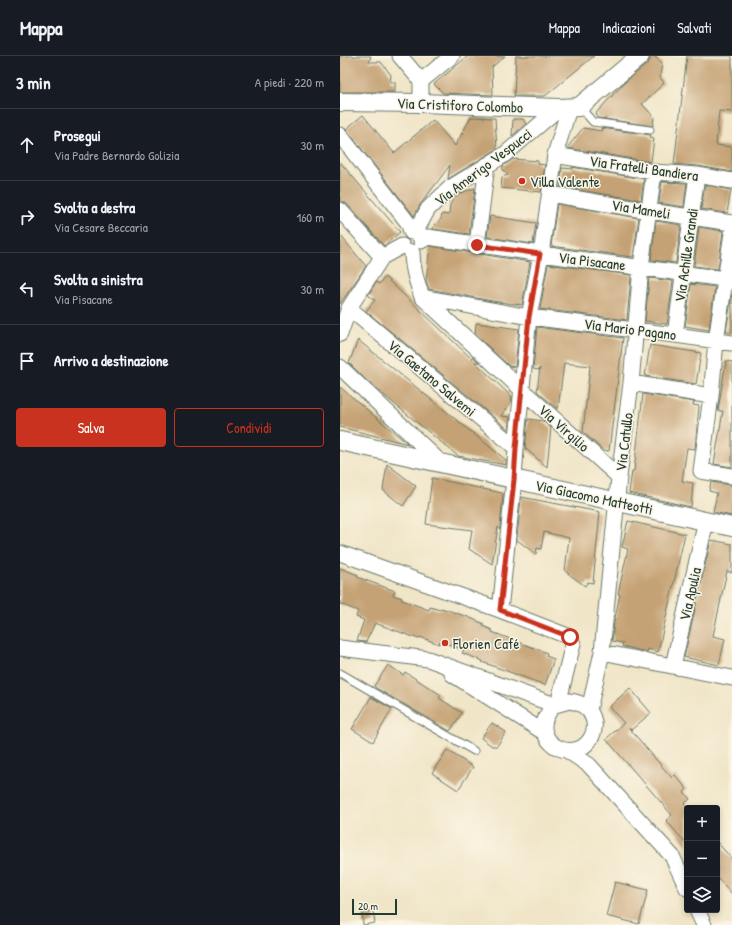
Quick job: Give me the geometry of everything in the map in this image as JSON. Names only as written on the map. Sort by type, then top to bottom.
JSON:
[{"type":"street","points":[[400,56],[422,81],[421,103]]},
{"type":"street","points":[[422,81],[452,56]]},
{"type":"street","points":[[500,610],[529,317],[550,194],[555,155],[569,108],[633,63],[640,56]]},
{"type":"street","name":"Via Cristiforo Colombo","points":[[340,102],[569,108]]},
{"type":"street","name":"Via Amerigo Vespucci","points":[[415,240],[428,209],[455,184],[504,155],[569,108]]},
{"type":"street","points":[[340,135],[409,224],[415,240],[412,262],[422,297]]},
{"type":"street","name":"Via Fratelli Bandiera","points":[[555,155],[654,172],[697,175],[732,181]]},
{"type":"street","points":[[477,245],[487,165]]},
{"type":"street","name":"Via Catullo","points":[[589,710],[602,652],[618,502],[619,477],[631,383],[641,267],[654,172]]},
{"type":"street","name":"Via Achille Grandi","points":[[675,335],[697,175]]},
{"type":"street","name":"Via Mameli","points":[[550,194],[649,211],[732,223]]},
{"type":"street","points":[[340,210],[382,257]]},
{"type":"street","points":[[732,233],[729,279],[716,341],[711,396],[701,471],[732,476]]},
{"type":"street","points":[[340,334],[349,308],[382,257],[415,240]]},
{"type":"street","name":"Via Pisacane","points":[[415,240],[477,245],[729,279]]},
{"type":"street","name":"Via Mario Pagano","points":[[422,297],[529,317],[732,343]]},
{"type":"street","name":"Via Virgilio","points":[[422,297],[619,477]]},
{"type":"street","name":"Via Gaetano Salvemi","points":[[349,308],[516,448]]},
{"type":"street","points":[[340,367],[440,462]]},
{"type":"street","points":[[631,383],[711,396]]},
{"type":"street","name":"Via Giacomo Matteotti","points":[[340,441],[732,527]]},
{"type":"street","name":"Via Apulia","points":[[673,666],[706,521]]},
{"type":"street","points":[[340,553],[500,610],[570,637],[572,644],[556,704],[546,718],[544,726],[545,734],[549,741],[561,750],[577,750],[590,741]]},
{"type":"street","points":[[340,648],[428,659],[556,704],[569,701],[577,702],[589,710],[595,725],[590,741],[590,754],[593,770]]},
{"type":"street","points":[[602,652],[732,678]]},
{"type":"street","points":[[428,659],[545,734]]},
{"type":"street","points":[[568,751],[589,765],[672,856],[684,882]]},
{"type":"street","points":[[698,913],[704,925]]},
{"type":"lane","points":[[569,108],[593,122],[650,130]]},
{"type":"lane","points":[[340,673],[474,751]]},
{"type":"building","points":[[340,56],[371,56],[369,62],[381,62],[391,75],[390,82],[395,82],[395,92],[340,92]]},
{"type":"building","points":[[468,56],[505,56],[492,67],[493,95],[443,93],[434,84]]},
{"type":"building","points":[[516,56],[594,56],[545,96],[514,96]]},
{"type":"building","points":[[650,56],[654,56],[662,63],[660,77],[664,83],[642,104],[654,117],[653,126],[598,118],[596,113],[625,82],[647,64],[650,60]]},
{"type":"building","points":[[687,56],[732,56],[732,112],[719,111],[716,145],[732,147],[732,172],[698,166],[674,164]]},
{"type":"building","points":[[363,115],[394,153],[433,120],[455,146],[471,117],[495,118],[497,149],[448,179],[450,165],[420,205],[414,216],[346,129]]},
{"type":"building","points":[[513,119],[523,119],[526,124],[512,136]]},
{"type":"building","points":[[583,128],[602,131],[601,128],[651,135],[650,137],[654,138],[651,162],[567,148]]},
{"type":"building","name":"Villa Valente","points":[[513,159],[538,161],[538,164],[545,165],[541,192],[501,188],[502,177],[508,175],[503,170],[503,166]]},
{"type":"building","points":[[340,162],[400,232],[384,246],[347,204],[340,200]]},
{"type":"building","points":[[572,167],[644,179],[641,200],[560,187],[562,168],[573,169]]},
{"type":"building","points":[[662,182],[687,183],[684,207],[659,203]]},
{"type":"building","points":[[705,185],[731,190],[727,213],[701,209]]},
{"type":"building","points":[[475,188],[469,234],[433,229],[441,219],[442,214],[449,215],[450,204],[458,194]]},
{"type":"building","points":[[557,204],[639,218],[633,257],[551,246]]},
{"type":"building","points":[[490,216],[536,223],[533,244],[487,237]]},
{"type":"building","points":[[656,221],[681,225],[676,263],[651,260]]},
{"type":"building","points":[[699,227],[723,231],[718,269],[694,266]]},
{"type":"building","points":[[340,235],[366,266],[340,304]]},
{"type":"building","points":[[430,246],[530,262],[522,305],[429,289],[426,281]]},
{"type":"building","points":[[548,264],[631,275],[627,320],[540,309]]},
{"type":"building","points":[[385,277],[472,359],[473,356],[479,362],[475,362],[512,397],[511,402],[501,416],[510,417],[508,429],[366,311],[375,300],[368,295],[376,282],[379,284]]},
{"type":"building","points":[[649,278],[673,281],[667,324],[645,321]]},
{"type":"building","points":[[691,284],[715,287],[709,330],[685,326]]},
{"type":"building","points":[[732,294],[732,333],[726,332]]},
{"type":"building","points":[[476,323],[519,329],[515,367],[509,366],[475,334]]},
{"type":"building","points":[[537,327],[623,338],[609,451],[603,450],[583,432],[590,366],[564,363],[558,409],[537,391],[540,368],[539,370],[533,369]]},
{"type":"building","points":[[358,340],[506,460],[506,465],[458,456],[369,383],[349,363]]},
{"type":"building","points":[[650,345],[701,353],[696,384],[645,376]]},
{"type":"building","points":[[726,361],[732,362],[732,467],[714,464],[723,411],[718,411]]},
{"type":"building","points":[[340,387],[408,444],[340,427]]},
{"type":"building","points":[[643,394],[694,402],[693,405],[699,406],[695,449],[687,448],[682,481],[693,483],[691,507],[629,493],[632,471],[634,471]]},
{"type":"building","points":[[528,419],[543,421],[551,428],[547,467],[525,448]]},
{"type":"building","points":[[387,464],[416,486],[403,506],[383,490]]},
{"type":"building","points":[[432,478],[503,494],[500,529],[498,527],[492,564],[469,549],[472,530],[426,524]]},
{"type":"building","points":[[711,482],[732,485],[732,516],[713,512],[717,493],[709,491]]},
{"type":"building","points":[[521,497],[600,512],[593,583],[588,582],[585,586],[565,571],[569,538],[544,532],[541,549],[537,548],[536,554],[517,540]]},
{"type":"building","points":[[628,521],[685,534],[658,652],[648,649],[647,652],[622,646],[623,643],[612,641],[620,594],[618,594],[628,549],[622,547]]},
{"type":"building","points":[[711,540],[732,544],[732,573],[727,571],[713,636],[725,639],[719,665],[684,657]]},
{"type":"building","points":[[340,568],[358,575],[357,577],[395,591],[393,595],[402,598],[402,600],[429,610],[430,607],[440,610],[441,608],[468,617],[484,624],[483,626],[492,630],[492,632],[547,653],[546,656],[554,659],[545,685],[482,662],[483,661],[462,653],[464,650],[440,641],[439,644],[420,637],[419,639],[375,623],[366,642],[357,641],[364,620],[356,617],[358,611],[340,604]]},
{"type":"building","points":[[388,665],[403,675],[405,672],[441,695],[439,698],[462,713],[450,731],[374,686]]},
{"type":"building","points":[[630,688],[651,713],[631,730],[629,728],[672,778],[675,775],[687,789],[684,792],[690,799],[684,804],[684,841],[666,820],[672,815],[606,739],[624,723],[609,707]]},
{"type":"building","points":[[371,697],[392,709],[373,742],[352,729]]},
{"type":"building","points":[[492,723],[506,732],[497,746],[492,746],[481,738]]},
{"type":"building","points":[[447,750],[473,767],[458,790],[432,773]]},
{"type":"building","points":[[720,845],[732,859],[732,894],[720,880]]},
{"type":"building","points":[[615,882],[648,890],[639,924],[606,916]]},
{"type":"building","points":[[373,911],[375,923],[363,925],[362,912]]},
{"type":"place","name":"Villa Valente","points":[[522,181]]},
{"type":"place","name":"Florien Café","points":[[445,643]]},
{"type":"route","points":[[477,245],[540,254],[529,317],[500,610],[570,637]]}]
